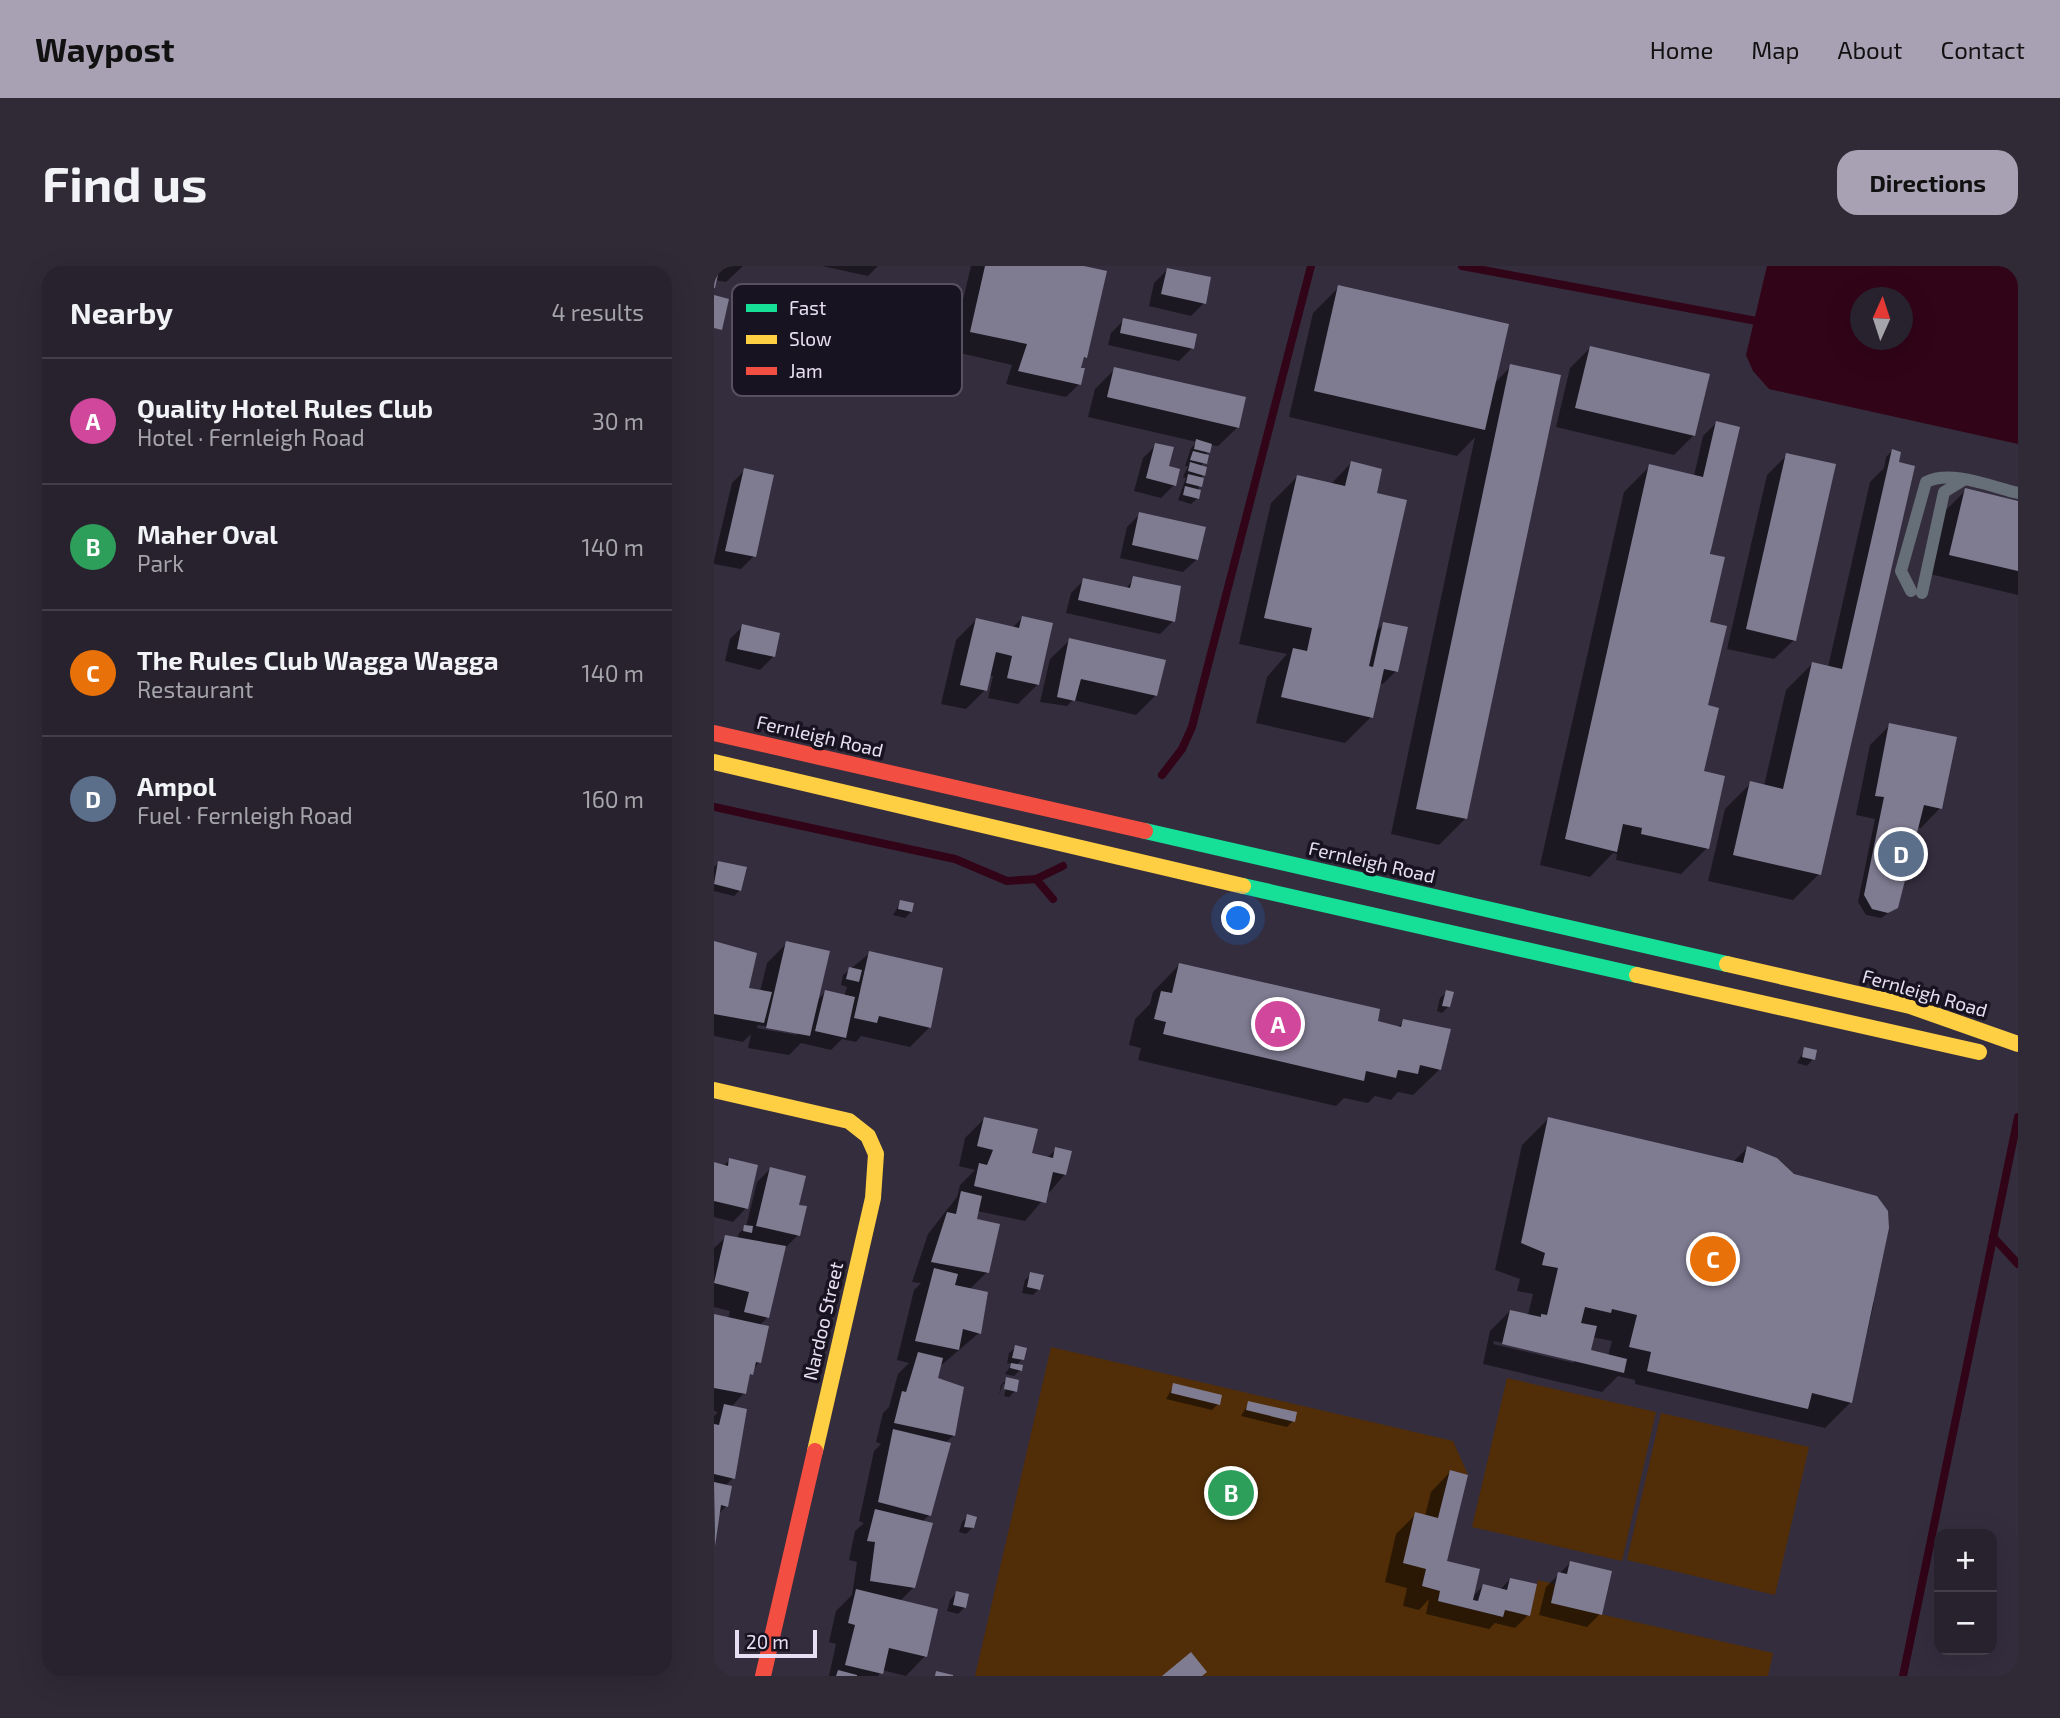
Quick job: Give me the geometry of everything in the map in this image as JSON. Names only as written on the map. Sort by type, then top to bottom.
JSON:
[{"type":"street","name":"Fernleigh Road","points":[[714,733],[1910,1006],[2018,1044]]},
{"type":"street","points":[[714,762],[1304,900],[1991,1055]]},
{"type":"street","name":"Nardoo Street","points":[[714,1090],[849,1121],[863,1129],[872,1141],[877,1157],[873,1198],[763,1676]]},
{"type":"lane","points":[[1964,480],[1955,482],[1944,492],[1917,592],[1901,571],[1922,488],[1932,479],[1964,480],[2018,493]]},
{"type":"shaded area","points":[[1767,266],[2018,266],[2018,444],[1769,389],[1753,371],[1746,355]]},
{"type":"shaded area","points":[[1051,1347],[1453,1441],[1468,1475],[1450,1470],[1438,1518],[1415,1513],[1426,1569],[1422,1586],[1440,1591],[1438,1601],[1503,1617],[1505,1610],[1529,1615],[1538,1580],[1555,1584],[1551,1603],[1773,1653],[1768,1676],[975,1676]]},
{"type":"shaded area","points":[[1507,1378],[1656,1412],[1622,1561],[1472,1527]]},
{"type":"shaded area","points":[[1661,1413],[1809,1447],[1775,1595],[1627,1560]]},
{"type":"building","points":[[714,266],[720,266],[715,288],[714,288]]},
{"type":"building","points":[[985,266],[1084,266],[1107,271],[1087,358],[1084,357],[1081,368],[1085,368],[1081,385],[1018,371],[1027,344],[970,332]]},
{"type":"building","points":[[1167,268],[1211,277],[1206,304],[1161,294]]},
{"type":"building","points":[[1338,285],[1509,324],[1485,430],[1314,391]]},
{"type":"building","points":[[714,295],[729,299],[722,330],[714,328]]},
{"type":"building","points":[[1123,318],[1197,334],[1194,349],[1120,333]]},
{"type":"building","points":[[1590,346],[1710,374],[1695,436],[1575,408]]},
{"type":"building","points":[[1510,364],[1561,375],[1467,819],[1416,809]]},
{"type":"building","points":[[1114,367],[1246,397],[1239,428],[1107,397]]},
{"type":"building","points":[[1716,421],[1740,427],[1710,554],[1725,557],[1710,622],[1727,626],[1708,705],[1719,708],[1704,771],[1725,776],[1709,849],[1641,834],[1642,828],[1623,824],[1617,852],[1565,839],[1649,464],[1703,477]]},
{"type":"building","points":[[1196,439],[1212,444],[1210,453],[1194,449]]},
{"type":"building","points":[[1155,443],[1174,447],[1169,466],[1180,469],[1176,486],[1146,478]]},
{"type":"building","points":[[1892,449],[1901,452],[1899,462],[1915,466],[1821,875],[1733,855],[1750,781],[1783,789],[1812,662],[1842,669]]},
{"type":"building","points":[[1193,451],[1209,455],[1207,464],[1190,460]]},
{"type":"building","points":[[1786,453],[1836,464],[1796,641],[1746,629]]},
{"type":"building","points":[[1351,461],[1382,469],[1377,493],[1407,500],[1369,666],[1373,667],[1383,622],[1408,627],[1398,672],[1384,669],[1373,718],[1281,697],[1293,648],[1307,651],[1312,628],[1264,618],[1297,475],[1345,486]]},
{"type":"building","points":[[1190,462],[1207,467],[1205,476],[1188,471]]},
{"type":"building","points":[[744,468],[774,475],[756,557],[725,551]]},
{"type":"building","points":[[1188,474],[1204,478],[1202,487],[1186,483]]},
{"type":"building","points":[[1185,486],[1201,490],[1199,499],[1183,495]]},
{"type":"building","points":[[1965,488],[2018,501],[2018,571],[1949,555]]},
{"type":"building","points":[[1139,512],[1206,527],[1198,560],[1132,545]]},
{"type":"building","points":[[1133,576],[1181,586],[1175,622],[1078,600],[1083,578],[1130,588]]},
{"type":"building","points":[[1022,616],[1053,623],[1039,685],[1007,678],[1012,656],[996,652],[987,691],[960,685],[976,618],[1019,628]]},
{"type":"building","points":[[742,624],[780,633],[775,657],[737,649]]},
{"type":"building","points":[[1069,638],[1166,660],[1157,696],[1081,679],[1075,701],[1057,697]]},
{"type":"building","points":[[1889,723],[1957,737],[1942,809],[1924,805],[1898,908],[1888,913],[1872,909],[1864,895],[1884,797],[1875,796]]},
{"type":"building","points":[[718,861],[747,867],[741,891],[714,884]]},
{"type":"building","points":[[900,900],[914,903],[912,912],[898,909]]},
{"type":"building","points":[[714,941],[757,953],[749,988],[772,992],[764,1023],[714,1014]]},
{"type":"building","points":[[786,941],[830,951],[810,1036],[766,1028]]},
{"type":"building","points":[[869,951],[943,968],[931,1028],[879,1016],[877,1023],[854,1018]]},
{"type":"building","points":[[1179,963],[1380,1009],[1378,1021],[1401,1027],[1403,1019],[1451,1029],[1441,1070],[1420,1065],[1418,1074],[1398,1070],[1396,1078],[1366,1071],[1364,1081],[1163,1034],[1166,1022],[1154,1019],[1161,991],[1172,993]]},
{"type":"building","points":[[849,967],[862,970],[859,982],[846,979]]},
{"type":"building","points":[[825,990],[855,997],[846,1038],[815,1031]]},
{"type":"building","points":[[1446,990],[1454,992],[1450,1007],[1442,1006]]},
{"type":"building","points":[[1804,1047],[1817,1050],[1815,1060],[1802,1057]]},
{"type":"building","points":[[984,1117],[1038,1129],[1032,1153],[1053,1158],[1055,1147],[1072,1151],[1066,1175],[1053,1172],[1046,1203],[974,1186],[979,1163],[987,1165],[993,1150],[977,1146]]},
{"type":"building","points":[[1548,1117],[1743,1163],[1747,1146],[1777,1158],[1794,1174],[1877,1196],[1888,1211],[1889,1228],[1852,1403],[1812,1393],[1808,1409],[1647,1371],[1651,1352],[1629,1347],[1637,1315],[1612,1309],[1611,1313],[1585,1307],[1581,1323],[1597,1326],[1591,1350],[1627,1359],[1624,1373],[1502,1344],[1510,1310],[1541,1317],[1541,1314],[1547,1315],[1558,1268],[1542,1265],[1545,1253],[1521,1243]]},
{"type":"building","points":[[729,1158],[758,1165],[748,1209],[714,1201],[714,1162],[728,1166]]},
{"type":"building","points":[[770,1167],[806,1176],[799,1205],[807,1206],[800,1236],[756,1226]]},
{"type":"building","points":[[961,1191],[982,1196],[977,1219],[1000,1224],[989,1273],[931,1262],[947,1212],[956,1214]]},
{"type":"building","points":[[744,1225],[753,1226],[752,1233],[743,1231]]},
{"type":"building","points":[[725,1235],[786,1246],[769,1318],[744,1312],[749,1292],[714,1283]]},
{"type":"building","points":[[934,1268],[958,1274],[955,1285],[988,1292],[981,1334],[963,1329],[959,1350],[915,1341]]},
{"type":"building","points":[[1030,1272],[1044,1275],[1040,1290],[1027,1287]]},
{"type":"building","points":[[714,1314],[769,1326],[761,1363],[756,1362],[753,1375],[750,1374],[746,1394],[714,1388]]},
{"type":"building","points":[[1015,1345],[1027,1348],[1024,1360],[1012,1358]]},
{"type":"building","points":[[918,1352],[943,1358],[938,1378],[964,1387],[955,1436],[894,1423],[902,1391],[906,1392]]},
{"type":"building","points":[[1011,1363],[1023,1365],[1022,1371],[1010,1368]]},
{"type":"building","points":[[1006,1377],[1019,1380],[1017,1392],[1004,1389]]},
{"type":"building","points":[[1173,1383],[1222,1395],[1220,1405],[1171,1393]]},
{"type":"building","points":[[1248,1401],[1297,1412],[1295,1422],[1246,1410]]},
{"type":"building","points":[[724,1404],[747,1409],[735,1479],[714,1474],[714,1424],[719,1425]]},
{"type":"building","points":[[893,1429],[951,1443],[931,1516],[878,1502]]},
{"type":"building","points":[[1450,1470],[1468,1475],[1447,1561],[1480,1569],[1473,1600],[1478,1601],[1483,1584],[1507,1590],[1510,1578],[1537,1584],[1530,1616],[1505,1610],[1503,1617],[1438,1601],[1440,1591],[1422,1586],[1426,1569],[1403,1563],[1415,1512],[1438,1518]]},
{"type":"building","points":[[714,1482],[732,1486],[728,1507],[721,1505],[715,1546]]},
{"type":"building","points":[[875,1509],[933,1523],[915,1588],[870,1581],[875,1542],[867,1541]]},
{"type":"building","points":[[967,1514],[977,1517],[974,1528],[964,1527]]},
{"type":"building","points":[[1570,1561],[1612,1571],[1602,1615],[1551,1603],[1558,1572],[1567,1574]]},
{"type":"building","points":[[856,1589],[938,1609],[927,1657],[889,1648],[883,1674],[845,1665],[855,1625],[848,1623]]},
{"type":"building","points":[[956,1591],[969,1594],[966,1608],[953,1605]]},
{"type":"building","points":[[1191,1652],[1207,1672],[1202,1676],[1162,1676]]},
{"type":"building","points":[[838,1670],[857,1675],[857,1676],[836,1676]]},
{"type":"building","points":[[936,1671],[953,1675],[953,1676],[935,1676]]},
{"type":"waterway","points":[[1162,775],[1182,749],[1192,727],[1311,266]]},
{"type":"waterway","points":[[1462,266],[1762,322]]},
{"type":"waterway","points":[[714,807],[955,859],[1007,881],[1036,879]]},
{"type":"waterway","points":[[1053,899],[1036,879],[1063,866]]},
{"type":"waterway","points":[[1903,1676],[2018,1117]]},
{"type":"waterway","points":[[1993,1237],[2018,1264]]},
{"type":"traffic: fast","points":[[1145,831],[1727,964]]},
{"type":"traffic: fast","points":[[1243,886],[1637,975]]},
{"type":"traffic: slow","points":[[714,762],[1243,886]]},
{"type":"traffic: slow","points":[[1727,964],[1910,1006],[2018,1044]]},
{"type":"traffic: slow","points":[[1637,975],[1979,1052]]},
{"type":"traffic: slow","points":[[714,1090],[849,1121],[868,1136],[876,1154],[873,1198],[815,1451]]},
{"type":"traffic: jam","points":[[714,733],[1145,831]]},
{"type":"traffic: jam","points":[[763,1676],[815,1451]]},
{"type":"place","name":"Ampol","points":[[1901,854]]},
{"type":"place","name":"Quality Hotel Rules Club","points":[[1278,1024]]},
{"type":"place","name":"The Rules Club Wagga Wagga","points":[[1713,1259]]},
{"type":"place","name":"Maher Oval","points":[[1231,1493]]}]
